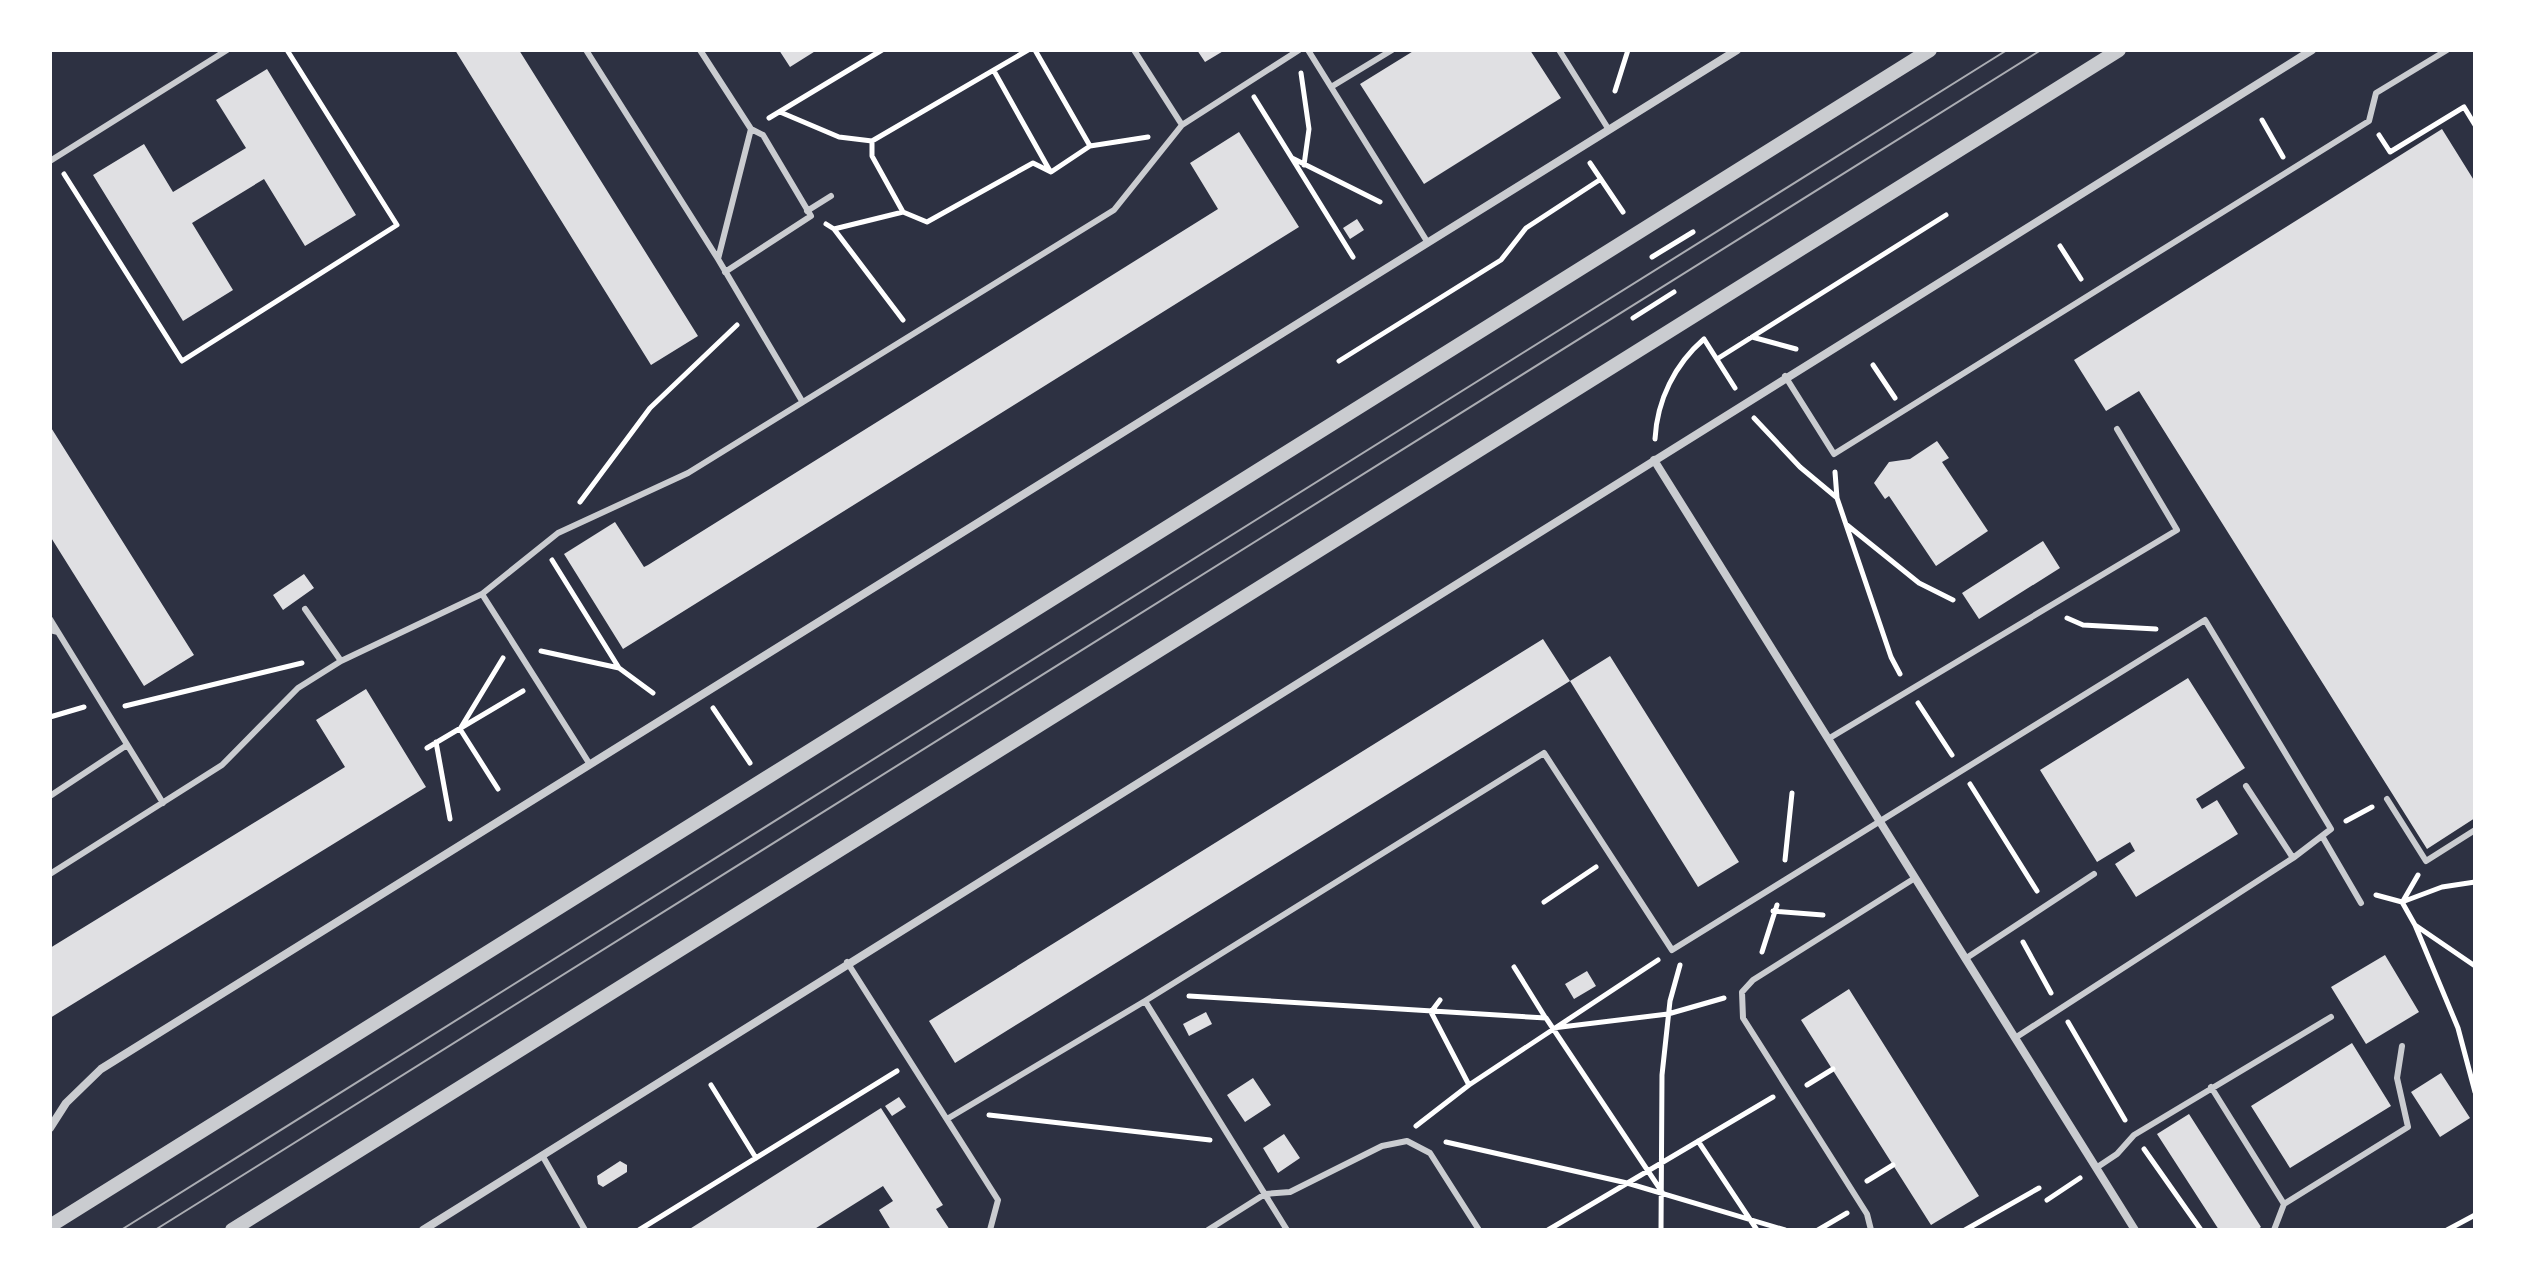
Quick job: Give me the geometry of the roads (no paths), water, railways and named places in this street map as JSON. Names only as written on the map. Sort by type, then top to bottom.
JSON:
[{"type":"street","points":[[50,1128],[66,1103],[101,1069],[1737,50]]},
{"type":"street","points":[[50,1226],[760,779],[1930,50]]},
{"type":"street","points":[[232,1230],[2119,50]]},
{"type":"street","points":[[423,1230],[1785,376],[2312,50]]},
{"type":"street","points":[[1654,460],[2135,1230]]},
{"type":"lane","points":[[52,160],[227,50]]},
{"type":"lane","points":[[586,50],[718,259],[802,401]]},
{"type":"lane","points":[[700,50],[751,129],[763,135],[809,213]]},
{"type":"lane","points":[[1134,50],[1182,125]]},
{"type":"lane","points":[[50,874],[222,765],[298,688],[341,661],[482,594],[558,533],[688,473],[1114,210],[1182,125],[1248,86],[1299,50]]},
{"type":"lane","points":[[1308,50],[1428,243]]},
{"type":"lane","points":[[1331,87],[1392,50]]},
{"type":"lane","points":[[1559,50],[1609,130]]},
{"type":"lane","points":[[1785,376],[1834,454],[2369,121],[2376,93],[2447,50]]},
{"type":"lane","points":[[718,259],[751,129]]},
{"type":"lane","points":[[725,272],[831,196]]},
{"type":"lane","points":[[1828,739],[2177,530],[2117,429]]},
{"type":"lane","points":[[482,594],[589,763]]},
{"type":"lane","points":[[305,609],[341,661]]},
{"type":"lane","points":[[50,619],[163,803]]},
{"type":"lane","points":[[947,1119],[1145,1001],[1544,753],[1672,950],[2205,620],[2331,829],[2293,858],[2015,1038]]},
{"type":"lane","points":[[50,630],[58,632]]},
{"type":"lane","points":[[50,796],[127,745]]},
{"type":"lane","points":[[2246,786],[2293,858]]},
{"type":"lane","points":[[2387,799],[2426,861],[2475,830]]},
{"type":"lane","points":[[2322,836],[2361,903]]},
{"type":"lane","points":[[1965,959],[2094,874]]},
{"type":"lane","points":[[1871,1230],[1862,1204],[1743,1018],[1742,992],[1753,980],[1915,878]]},
{"type":"lane","points":[[847,962],[998,1200],[990,1230]]},
{"type":"lane","points":[[1145,1001],[1287,1230]]},
{"type":"lane","points":[[2096,1168],[2117,1154],[2134,1135],[2331,1017]]},
{"type":"lane","points":[[2274,1230],[2284,1204],[2408,1127],[2397,1078],[2402,1046]]},
{"type":"lane","points":[[2211,1087],[2284,1204]]},
{"type":"lane","points":[[1208,1230],[1265,1194],[1290,1192],[1382,1146],[1407,1141],[1422,1147],[1436,1161],[1479,1230]]},
{"type":"lane","points":[[542,1155],[585,1230]]},
{"type":"tram line","points":[[121,1230],[2007,50]]},
{"type":"tram line","points":[[155,1230],[2041,50]]}]
